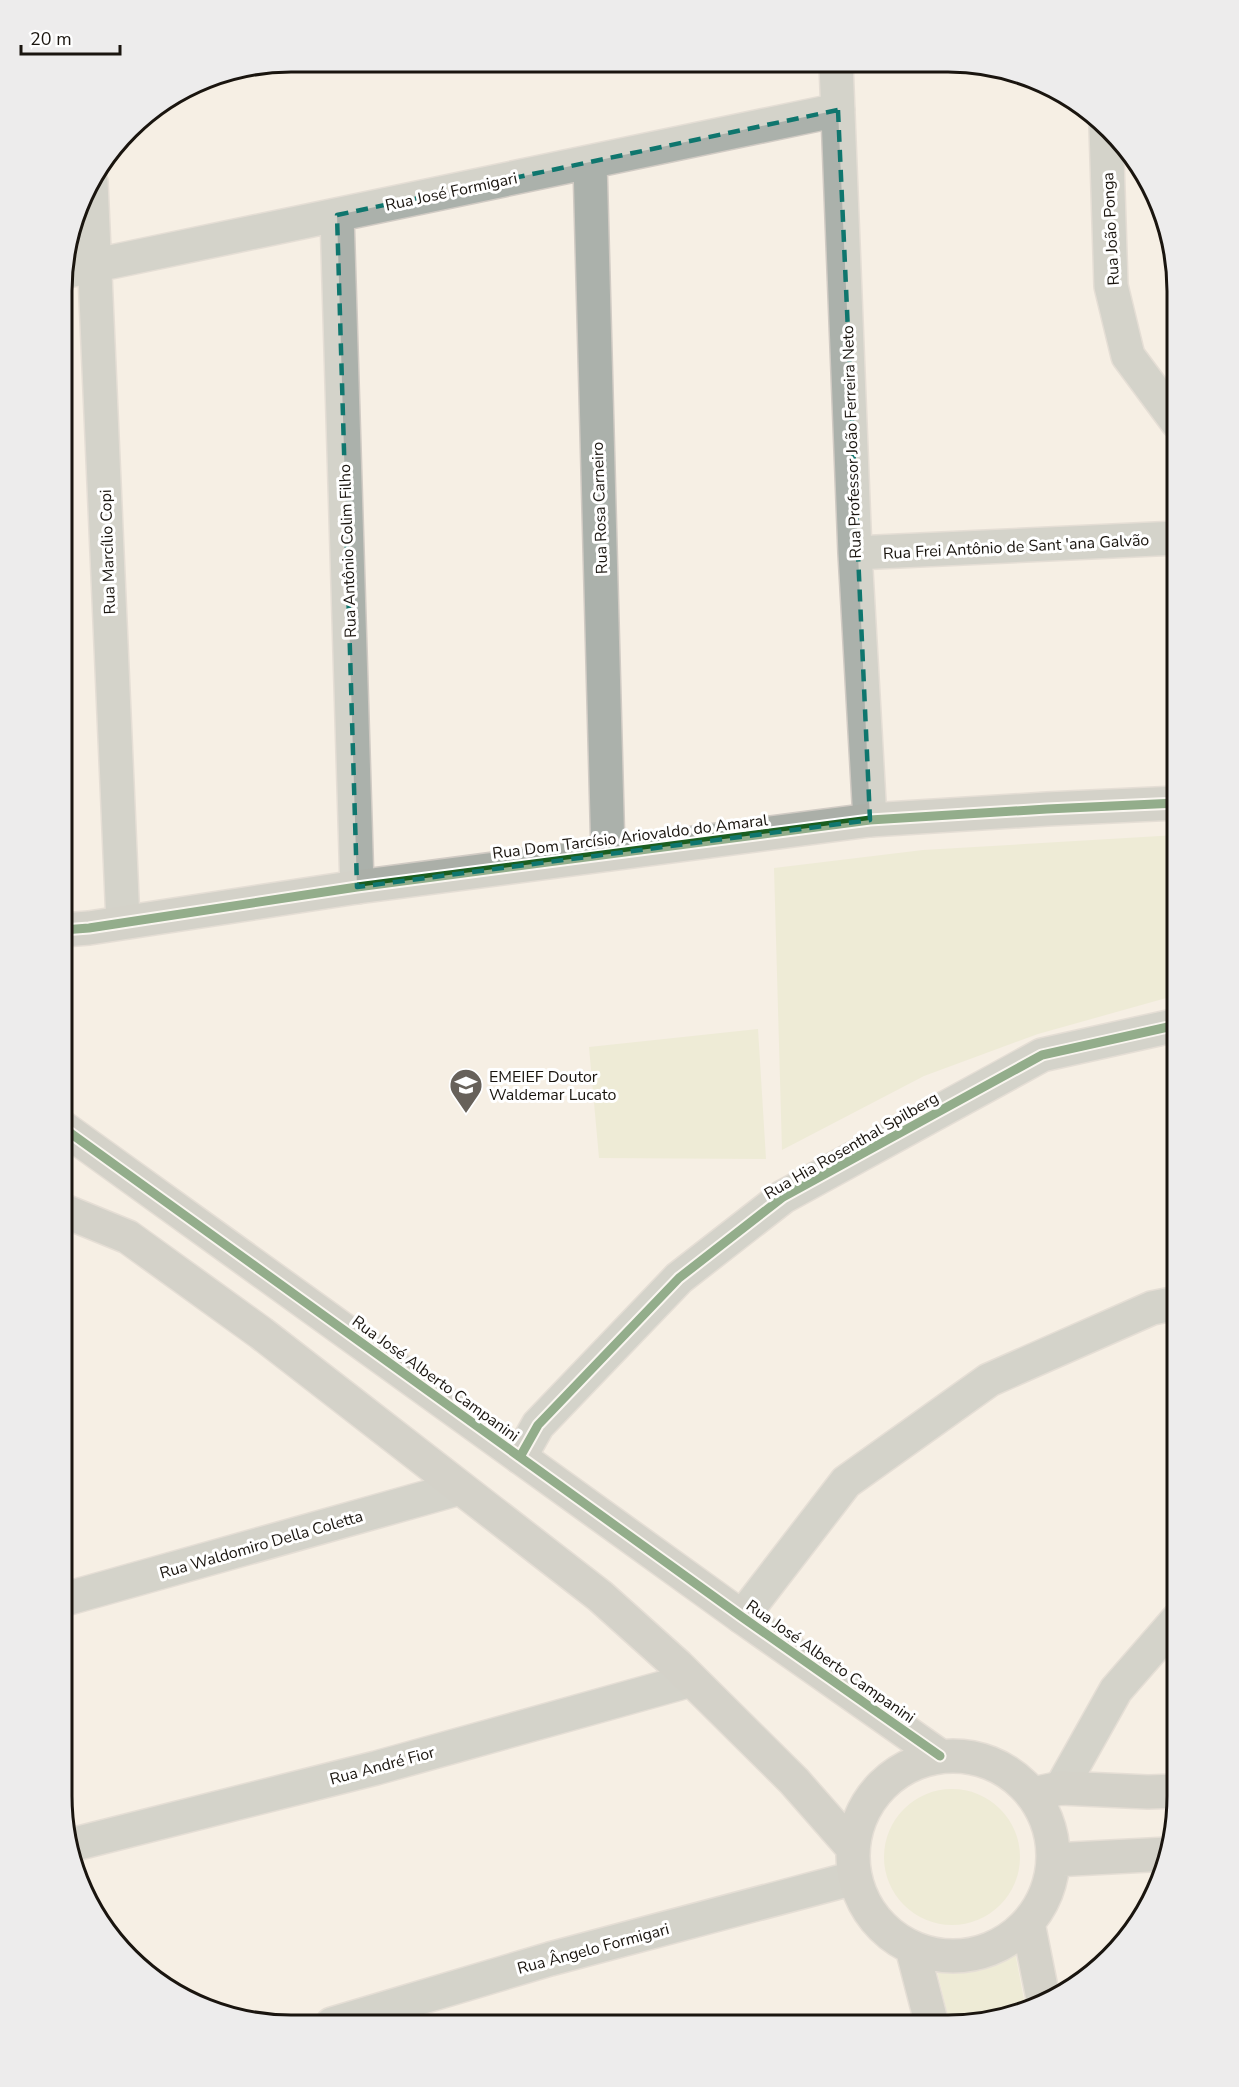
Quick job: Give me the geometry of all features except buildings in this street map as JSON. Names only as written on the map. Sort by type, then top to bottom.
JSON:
[{"type":"street","name":"Rua Professor João Ferreira Neto","points":[[836,72],[855,553],[870,820]]},
{"type":"street","name":"Rua José Formigari","points":[[73,270],[838,110]]},
{"type":"street","name":"Rua João Ponga","points":[[1106,140],[1111,286],[1128,356],[1167,407]]},
{"type":"street","name":"Rua Rosa Carneiro","points":[[590,162],[608,854]]},
{"type":"street","name":"Rua Marcílio Copi","points":[[92,200],[123,922]]},
{"type":"street","name":"Rua Antônio Colim Filho","points":[[337,215],[357,887]]},
{"type":"street","name":"Rua Frei Antônio de Sant 'ana Galvão","points":[[855,553],[1167,537]]},
{"type":"street","name":"Rua Dom Tarcísio Ariovaldo do Amaral","points":[[72,933],[123,922],[357,887],[870,820],[1167,804]]},
{"type":"street","name":"Rua Hia Rosenthal Spilberg","points":[[520,1457],[538,1425],[679,1278],[783,1197],[1042,1055],[1167,1027]]},
{"type":"street","name":"Rua José Alberto Campanini","points":[[72,1134],[742,1617],[940,1756]]},
{"type":"street","points":[[72,1214],[128,1237],[261,1333],[600,1596],[678,1666],[794,1781],[853,1863],[866,1907],[885,1932],[912,1948],[943,1956],[974,1954],[1003,1943],[1028,1923],[1046,1893],[1053,1860],[1047,1791],[1116,1690],[1167,1631]]},
{"type":"street","points":[[742,1617],[846,1482],[989,1380],[1152,1308],[1167,1305]]},
{"type":"street","name":"Rua Waldomiro Della Coletta","points":[[72,1597],[460,1488]]},
{"type":"street","name":"Rua André Fior","points":[[77,1843],[376,1768],[691,1680]]},
{"type":"street","points":[[853,1863],[861,1814],[880,1786],[908,1766],[940,1756],[975,1758],[1047,1791],[1167,1791]]},
{"type":"street","points":[[1053,1860],[1159,1854]]},
{"type":"street","name":"Rua Ângelo Formigari","points":[[362,2015],[550,1959],[853,1863]]},
{"type":"street","points":[[1028,1923],[1042,1993]]},
{"type":"street","points":[[912,1948],[929,2015]]},
{"type":"highlighted area","points":[[838,110],[870,820],[357,887],[337,215]]},
{"type":"green space","points":[[1167,836],[1167,998],[1038,1034],[924,1076],[782,1150],[774,868],[923,850]]},
{"type":"green space","points":[[758,1029],[766,1159],[599,1158],[589,1047]]},
{"type":"green space","points":[[952,1789],[978,1794],[990,1800],[1000,1809],[1009,1819],[1015,1831],[1020,1857],[1015,1883],[1009,1895],[1000,1905],[990,1914],[978,1920],[952,1925],[926,1920],[914,1914],[904,1905],[895,1895],[889,1883],[884,1857],[889,1831],[895,1819],[904,1809],[914,1800],[926,1794]]},
{"type":"green space","points":[[1014,1947],[1024,2001],[991,2011],[948,2015],[936,1967],[979,1971]]},
{"type":"cycle path","points":[[72,929],[357,887],[870,820],[1167,803]]},
{"type":"cycle path","points":[[520,1457],[538,1425],[679,1278],[783,1197],[1042,1055],[1167,1027]]},
{"type":"cycle path","points":[[72,1134],[742,1617],[940,1756]]},
{"type":"place","name":"EMEIEF Doutor Waldemar Lucato","points":[[466,1114]]}]
